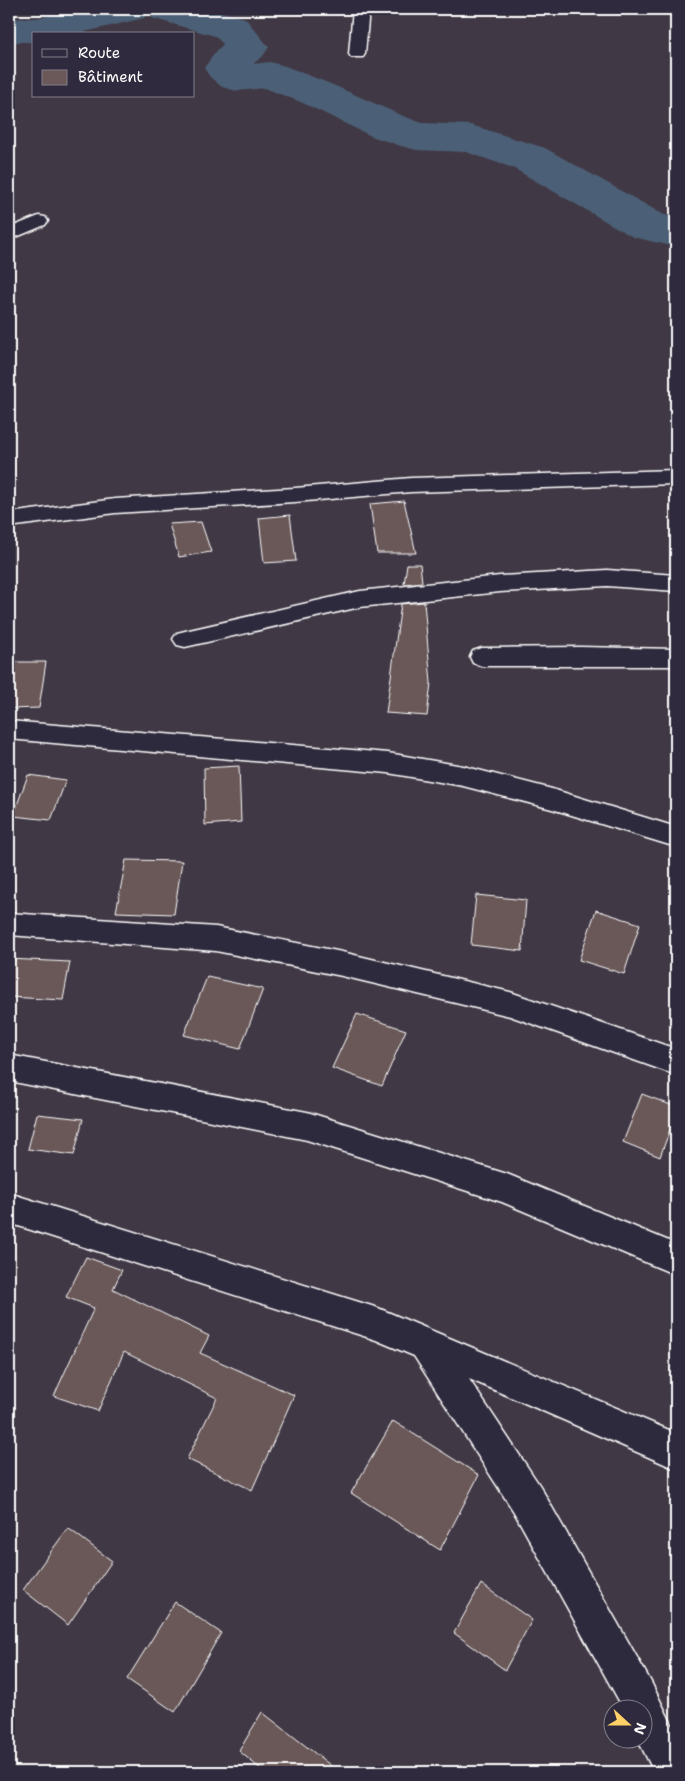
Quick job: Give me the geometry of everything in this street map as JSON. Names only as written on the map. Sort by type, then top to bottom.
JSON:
[{"type":"street","points":[[357,54],[362,9]]},
{"type":"street","points":[[9,234],[39,221]]},
{"type":"street","points":[[9,520],[115,506],[295,495],[411,485],[676,478]]},
{"type":"street","points":[[185,639],[360,599],[500,584],[587,579],[607,578],[676,583]]},
{"type":"street","points":[[482,657],[580,656],[676,658]]},
{"type":"street","points":[[9,730],[388,763],[462,776],[543,797],[676,837]]},
{"type":"street","points":[[9,924],[216,939],[342,964],[510,1004],[676,1062]]},
{"type":"street","points":[[9,1068],[307,1126],[506,1190],[676,1260]]},
{"type":"street","points":[[9,1208],[378,1324],[676,1451]]},
{"type":"street","points":[[425,1344],[527,1499],[637,1696],[675,1772]]},
{"type":"building","points":[[404,501],[416,553],[377,553],[370,504]]},
{"type":"building","points":[[290,515],[296,561],[264,563],[259,518]]},
{"type":"building","points":[[201,522],[211,552],[179,557],[169,524]]},
{"type":"building","points":[[407,564],[420,564],[422,582],[404,584]]},
{"type":"building","points":[[424,602],[431,683],[427,716],[386,713],[401,604]]},
{"type":"building","points":[[13,662],[46,662],[39,708],[9,709],[9,683]]},
{"type":"building","points":[[239,766],[241,822],[205,825],[204,768]]},
{"type":"building","points":[[28,775],[66,780],[51,820],[13,816]]},
{"type":"building","points":[[126,860],[182,861],[174,914],[116,912]]},
{"type":"building","points":[[476,895],[526,900],[522,951],[471,945]]},
{"type":"building","points":[[596,910],[640,924],[624,974],[579,960]]},
{"type":"building","points":[[9,959],[70,962],[63,1000],[9,997]]},
{"type":"building","points":[[207,977],[263,989],[240,1049],[184,1035]]},
{"type":"building","points":[[357,1014],[406,1030],[382,1086],[332,1068]]},
{"type":"building","points":[[642,1094],[676,1107],[676,1113],[660,1157],[623,1142]]},
{"type":"building","points":[[37,1114],[83,1119],[74,1155],[28,1149]]},
{"type":"building","points":[[86,1257],[122,1270],[113,1289],[209,1336],[200,1353],[294,1395],[252,1490],[187,1459],[217,1398],[124,1352],[98,1411],[54,1396],[94,1308],[66,1297]]},
{"type":"building","points":[[393,1421],[479,1475],[440,1550],[351,1493]]},
{"type":"building","points":[[68,1528],[112,1561],[68,1625],[23,1590]]},
{"type":"building","points":[[481,1584],[532,1620],[505,1670],[454,1633]]},
{"type":"building","points":[[175,1602],[221,1633],[175,1712],[127,1679]]},
{"type":"building","points":[[262,1712],[339,1772],[264,1772],[239,1751]]},
{"type":"waterway","points":[[9,29],[13,31],[44,29],[130,9]]},
{"type":"waterway","points":[[166,9],[230,27],[248,47],[232,59],[225,68],[237,78],[270,75],[318,94],[387,126],[417,136],[471,139],[529,158],[650,227],[676,232]]}]
